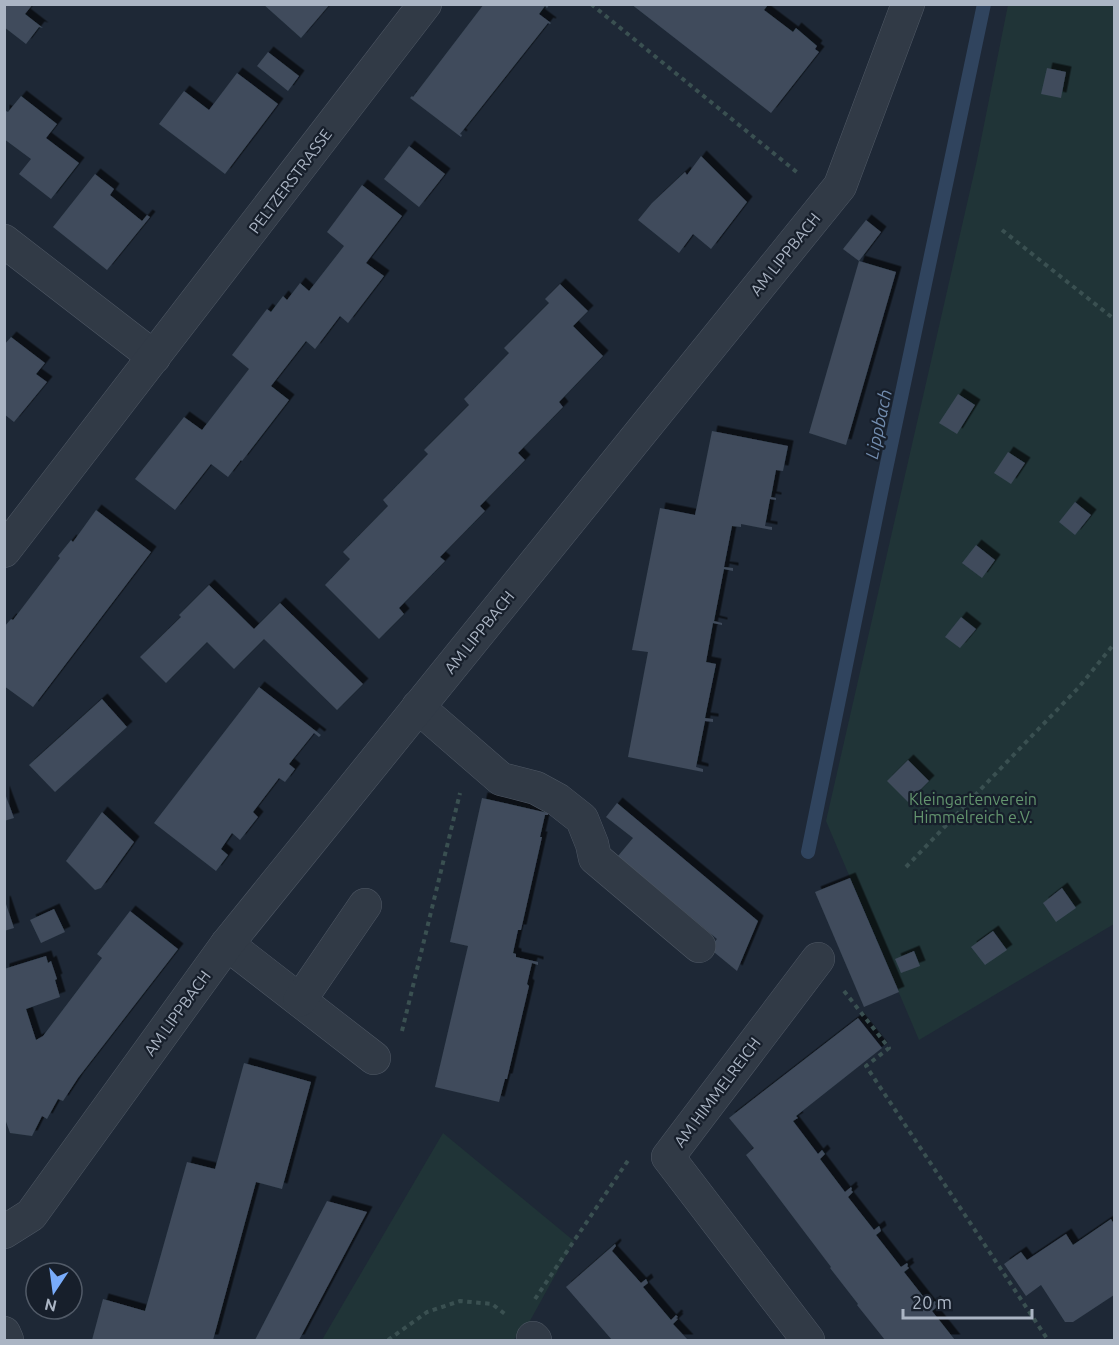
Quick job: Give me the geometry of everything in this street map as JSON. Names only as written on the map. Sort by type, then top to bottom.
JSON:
[{"type":"street","name":"PELTZERSTRASSE","points":[[4,550],[425,4]]},
{"type":"street","name":"AM LIPPBACH","points":[[4,1232],[31,1215],[227,944],[840,186],[908,4]]},
{"type":"street","points":[[4,241],[154,357]]},
{"type":"street","points":[[418,707],[501,779],[536,788],[558,800],[582,819],[595,858],[699,946]]},
{"type":"street","points":[[300,1000],[365,905]]},
{"type":"street","points":[[227,944],[374,1058]]},
{"type":"street","name":"AM HIMMELREICH","points":[[808,1341],[668,1157],[818,959]]},
{"type":"street","points":[[4,1333],[6,1341]]},
{"type":"path","points":[[591,4],[830,199]]},
{"type":"path","points":[[1002,230],[1114,319]]},
{"type":"path","points":[[906,867],[1079,687],[1114,644]]},
{"type":"path","points":[[400,1037],[470,752]]},
{"type":"path","points":[[818,959],[889,1048],[866,1066],[1048,1341]]},
{"type":"path","points":[[388,1341],[427,1312],[460,1301],[492,1304],[527,1325],[625,1164],[643,1140],[655,1143],[668,1157]]},
{"type":"green space","name":"Kleingartenverein Himmelreich e.V.","points":[[1008,5],[1114,5],[1114,924],[919,1040],[826,821],[977,160]]},
{"type":"green space","points":[[443,1133],[574,1241],[526,1328],[513,1340],[322,1340]]},
{"type":"building","points":[[4,4],[33,4],[25,14],[43,28],[39,27],[26,44],[4,27]]},
{"type":"building","points":[[263,4],[330,4],[301,38]]},
{"type":"building","points":[[484,4],[550,4],[547,8],[545,6],[539,14],[551,23],[548,23],[460,134],[461,137],[410,98]]},
{"type":"building","points":[[631,4],[765,4],[767,6],[764,10],[793,32],[796,28],[817,46],[815,49],[819,52],[771,113]]},
{"type":"building","points":[[268,52],[299,76],[288,91],[257,66]]},
{"type":"building","points":[[1047,68],[1066,72],[1061,98],[1041,94]]},
{"type":"building","points":[[237,73],[278,104],[225,174],[159,124],[184,91],[209,110]]},
{"type":"building","points":[[21,96],[57,124],[46,138],[79,163],[51,199],[19,174],[31,159],[4,139],[4,110],[8,112]]},
{"type":"building","points":[[409,146],[445,174],[419,207],[384,179]]},
{"type":"building","points":[[701,156],[747,202],[711,249],[693,234],[679,253],[638,220],[652,203],[685,172],[687,175]]},
{"type":"building","points":[[95,174],[114,189],[110,195],[142,221],[147,215],[150,217],[107,270],[53,227]]},
{"type":"building","points":[[362,185],[402,216],[366,263],[384,276],[348,323],[340,316],[315,349],[306,341],[271,386],[289,400],[228,477],[211,464],[175,510],[135,479],[184,417],[202,430],[249,369],[232,355],[267,309],[271,312],[283,296],[287,300],[300,283],[309,291],[344,246],[327,232]]},
{"type":"building","points":[[866,220],[881,232],[859,261],[843,249]]},
{"type":"building","points":[[859,261],[896,272],[846,445],[809,433]]},
{"type":"building","points":[[560,284],[588,311],[573,326],[603,356],[559,402],[563,407],[518,453],[525,460],[480,506],[485,511],[440,557],[445,561],[399,608],[404,614],[379,639],[325,585],[350,559],[343,552],[388,506],[383,500],[428,454],[424,450],[469,405],[464,399],[509,353],[504,348],[549,303],[545,299]]},
{"type":"building","points":[[11,337],[45,363],[36,374],[47,382],[14,422],[4,414],[4,345]]},
{"type":"building","points":[[958,394],[975,405],[957,434],[939,423]]},
{"type":"building","points":[[712,431],[788,446],[783,471],[776,470],[771,497],[776,500],[770,499],[765,526],[772,527],[772,530],[741,524],[741,527],[732,526],[724,567],[733,568],[733,571],[724,569],[714,621],[722,625],[713,623],[706,662],[716,664],[705,718],[713,719],[713,722],[705,721],[696,767],[703,769],[703,772],[628,757],[648,652],[632,650],[660,508],[695,515]]},
{"type":"building","points":[[1008,452],[1025,463],[1011,484],[994,473]]},
{"type":"building","points":[[1075,502],[1091,515],[1075,535],[1059,522]]},
{"type":"building","points":[[96,510],[151,552],[33,707],[4,686],[4,627],[11,619],[13,620],[60,558],[58,556],[71,540],[73,542]]},
{"type":"building","points":[[976,545],[995,560],[982,578],[962,563]]},
{"type":"building","points":[[209,585],[254,629],[280,603],[363,684],[337,710],[264,639],[234,669],[207,642],[166,683],[140,657],[181,617],[179,615]]},
{"type":"building","points":[[961,617],[976,629],[960,648],[945,637]]},
{"type":"building","points":[[259,687],[321,735],[319,737],[314,733],[289,764],[295,769],[285,782],[279,778],[253,812],[258,817],[240,840],[232,833],[221,849],[228,855],[216,871],[154,823]]},
{"type":"building","points":[[102,699],[127,727],[55,792],[29,765]]},
{"type":"building","points":[[908,760],[929,781],[908,802],[887,781]]},
{"type":"building","points":[[4,791],[14,818],[4,821]]},
{"type":"building","points":[[482,798],[548,813],[545,815],[521,930],[518,930],[513,953],[516,957],[538,962],[538,965],[532,963],[527,984],[529,986],[507,1079],[505,1079],[499,1102],[435,1087],[468,946],[450,942]]},
{"type":"building","points":[[617,803],[758,921],[737,971],[709,948],[717,939],[618,856],[633,838],[606,817]]},
{"type":"building","points":[[102,812],[134,842],[101,888],[95,890],[66,861]]},
{"type":"building","points":[[850,878],[899,992],[864,1007],[815,892]]},
{"type":"building","points":[[1062,888],[1076,908],[1056,922],[1043,903]]},
{"type":"building","points":[[4,902],[14,928],[4,931]]},
{"type":"building","points":[[54,909],[65,932],[41,943],[30,920]]},
{"type":"building","points":[[130,911],[178,949],[78,1078],[63,1101],[58,1099],[47,1119],[42,1116],[32,1136],[10,1133],[4,1116],[4,969],[46,956],[48,963],[51,961],[60,997],[26,1009],[36,1040],[43,1036],[102,958],[97,954]]},
{"type":"building","points":[[993,931],[1007,950],[985,965],[971,947]]},
{"type":"building","points":[[914,951],[920,966],[901,973],[895,959]]},
{"type":"building","points":[[858,1018],[882,1048],[796,1116],[798,1118],[793,1121],[818,1154],[822,1150],[825,1154],[820,1159],[845,1192],[851,1187],[853,1192],[848,1197],[874,1230],[879,1226],[881,1231],[876,1235],[901,1267],[907,1263],[909,1268],[904,1272],[930,1305],[935,1301],[937,1307],[932,1311],[955,1340],[885,1340],[746,1155],[754,1148],[729,1118]]},
{"type":"building","points":[[244,1063],[311,1082],[282,1189],[256,1182],[213,1340],[92,1340],[103,1299],[145,1311],[187,1162],[215,1169]]},
{"type":"building","points":[[327,1201],[367,1212],[299,1340],[255,1340]]},
{"type":"building","points":[[1111,1219],[1114,1224],[1114,1295],[1073,1322],[1065,1322],[1041,1285],[1026,1296],[1004,1264],[1021,1252],[1027,1260],[1066,1234],[1073,1245]]},
{"type":"building","points":[[615,1244],[612,1251],[641,1283],[646,1279],[648,1283],[643,1287],[671,1320],[676,1315],[678,1317],[673,1324],[688,1340],[612,1340],[566,1287]]},
{"type":"waterway","name":"Lippbach","points":[[808,852],[984,4]]}]
